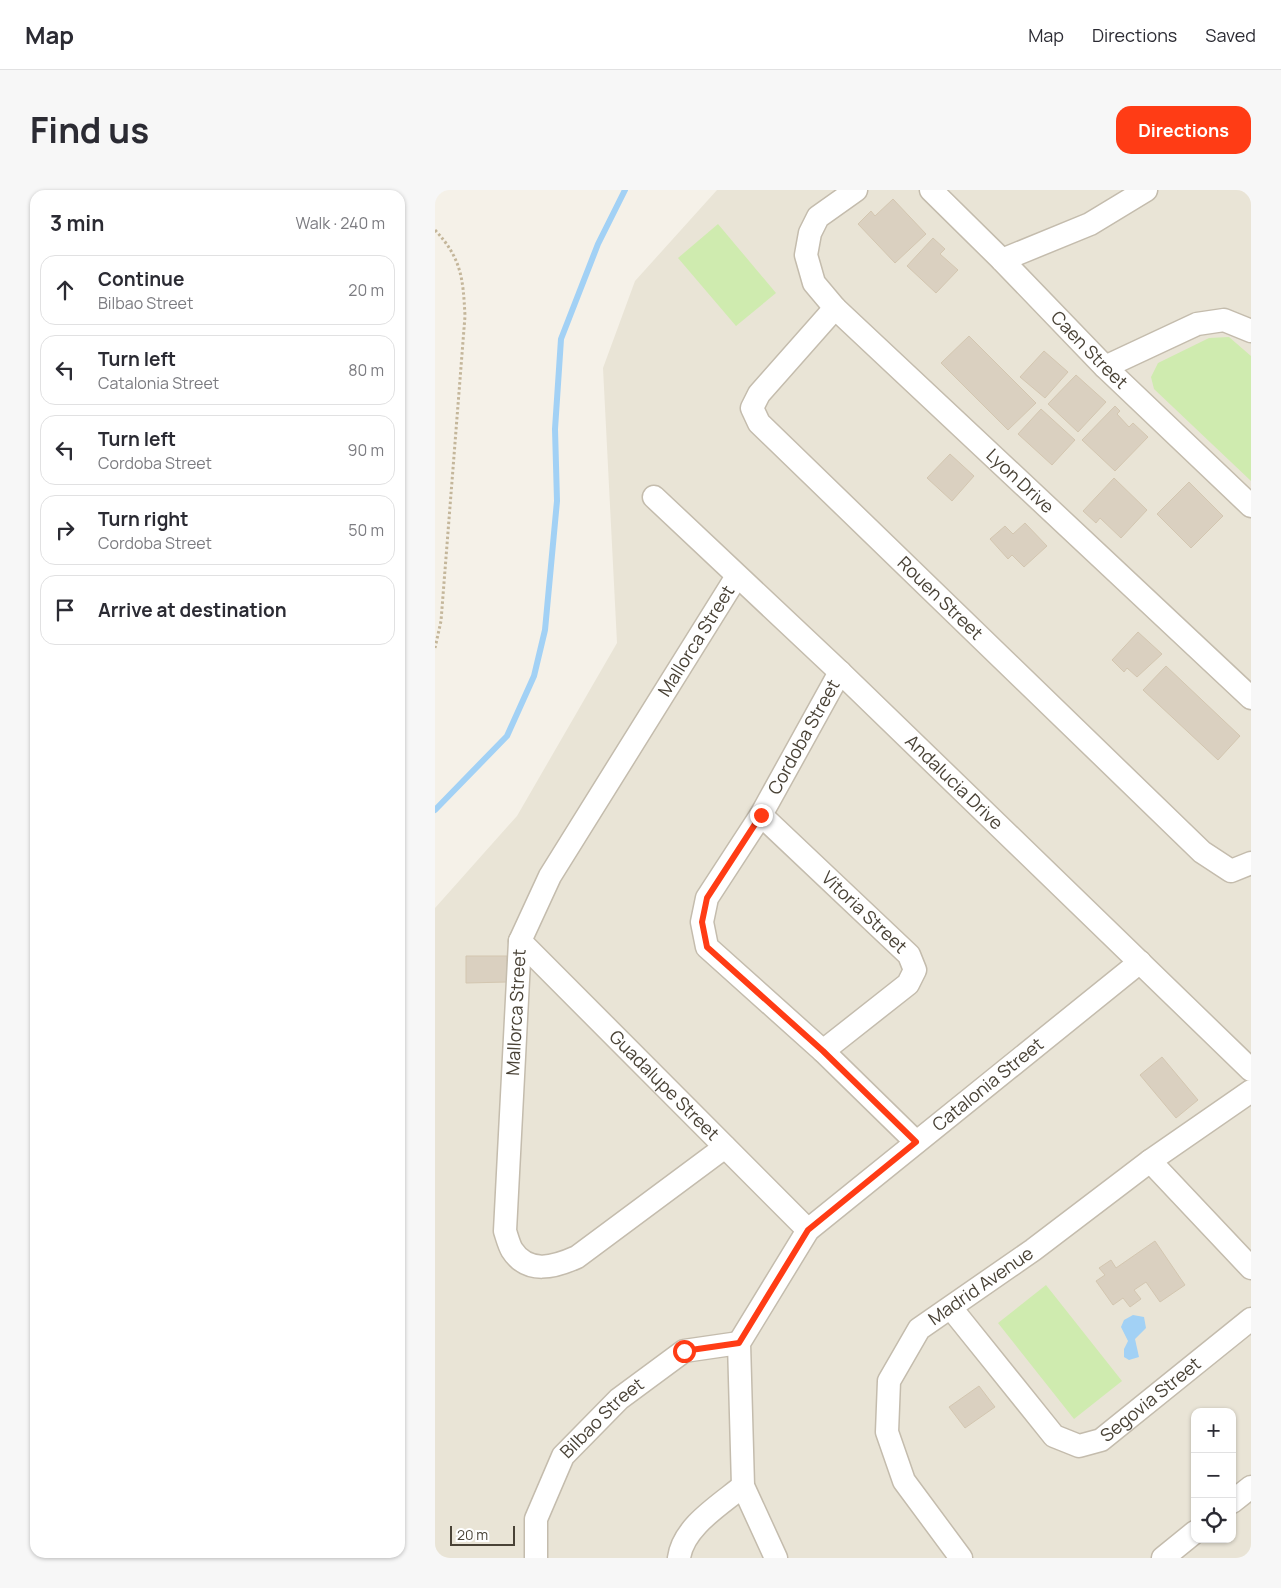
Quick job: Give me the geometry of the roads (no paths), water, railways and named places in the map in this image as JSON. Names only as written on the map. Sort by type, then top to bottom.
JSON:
[{"type":"street","name":"Lyon Drive","points":[[856,190],[818,217],[810,233],[805,255],[814,283],[835,308],[1251,698]]},
{"type":"street","name":"Caen Street","points":[[931,190],[1003,260],[1105,367],[1251,506]]},
{"type":"street","points":[[1003,260],[1090,224],[1146,190]]},
{"type":"street","name":"Rouen Street","points":[[835,308],[759,394],[752,408],[759,423],[1202,852],[1241,867]]},
{"type":"street","points":[[1105,367],[1197,324],[1224,320],[1251,331]]},
{"type":"street","name":"Andalucia Drive","points":[[654,497],[840,672],[1251,1070]]},
{"type":"street","name":"Mallorca Street","points":[[725,1147],[577,1257],[556,1267],[528,1265],[512,1250],[505,1231],[520,941],[550,876],[737,576]]},
{"type":"street","name":"Cordoba Street","points":[[840,672],[761,815],[707,898],[702,922],[707,947],[823,1051],[916,1142]]},
{"type":"street","name":"Vitoria Street","points":[[761,815],[909,955],[915,970],[908,984],[823,1051]]},
{"type":"street","name":"Guadalupe Street","points":[[520,941],[808,1230]]},
{"type":"street","name":"Catalonia Street","points":[[739,1343],[808,1230],[1141,962]]},
{"type":"street","name":"Madrid Avenue","points":[[961,1558],[904,1481],[887,1432],[889,1381],[919,1329],[1033,1250],[1150,1161],[1251,1091]]},
{"type":"street","points":[[1150,1161],[1251,1268]]},
{"type":"street","name":"Segovia Street","points":[[951,1308],[1054,1436],[1079,1446],[1101,1440],[1251,1319]]},
{"type":"street","points":[[739,1343],[743,1486],[776,1558]]},
{"type":"street","name":"Bilbao Street","points":[[536,1558],[536,1519],[563,1456],[619,1399],[684,1351],[739,1343]]},
{"type":"street","points":[[679,1558],[681,1548],[692,1530],[743,1486]]},
{"type":"street","points":[[1236,1499],[1251,1487]]},
{"type":"street","points":[[1163,1558],[1191,1535]]},
{"type":"water","points":[[1133,1315],[1144,1317],[1146,1328],[1135,1339],[1139,1357],[1129,1360],[1124,1357],[1124,1349],[1128,1341],[1121,1327],[1124,1320]]},
{"type":"waterway","points":[[435,810],[507,736],[534,676],[545,630],[557,501],[555,429],[561,339],[598,244],[625,190]]}]
